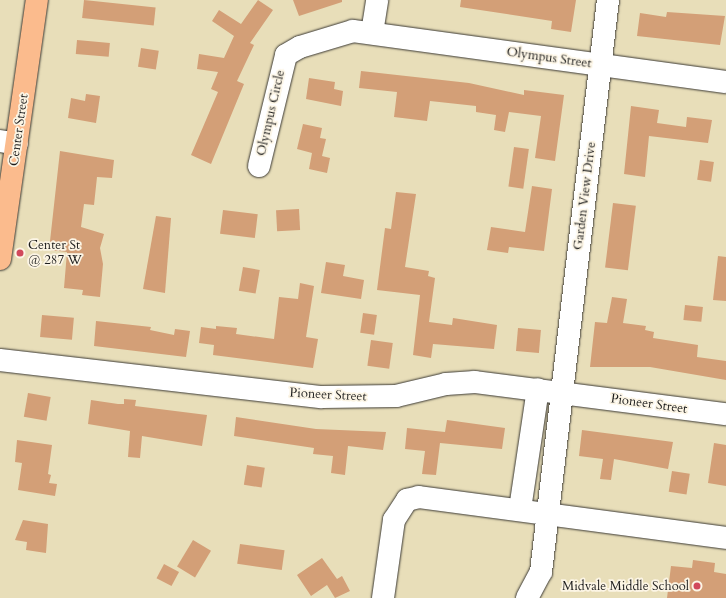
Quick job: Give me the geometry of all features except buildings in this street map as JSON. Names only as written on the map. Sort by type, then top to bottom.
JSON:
[{"type":"main road","name":"Center Street","points":[[0,260],[9,142],[37,0]]},
{"type":"street","points":[[372,33],[378,0]]},
{"type":"street","name":"Garden View Drive","points":[[527,598],[539,578],[548,512],[564,392],[608,0]]},
{"type":"street","name":"Olympus Circle","points":[[259,166],[286,55],[342,33],[372,33]]},
{"type":"street","name":"Olympus Street","points":[[372,33],[726,82]]},
{"type":"street","name":"Pioneer Street","points":[[0,360],[322,397],[396,396],[446,384],[476,382],[564,392],[726,414]]},
{"type":"street","points":[[520,509],[538,389]]},
{"type":"street","points":[[383,598],[394,520],[407,500],[430,497],[548,512],[726,538]]},
{"type":"place","name":"Center St @ 287 W","points":[[20,253]]},
{"type":"place","name":"Midvale Middle School","points":[[697,586]]}]
